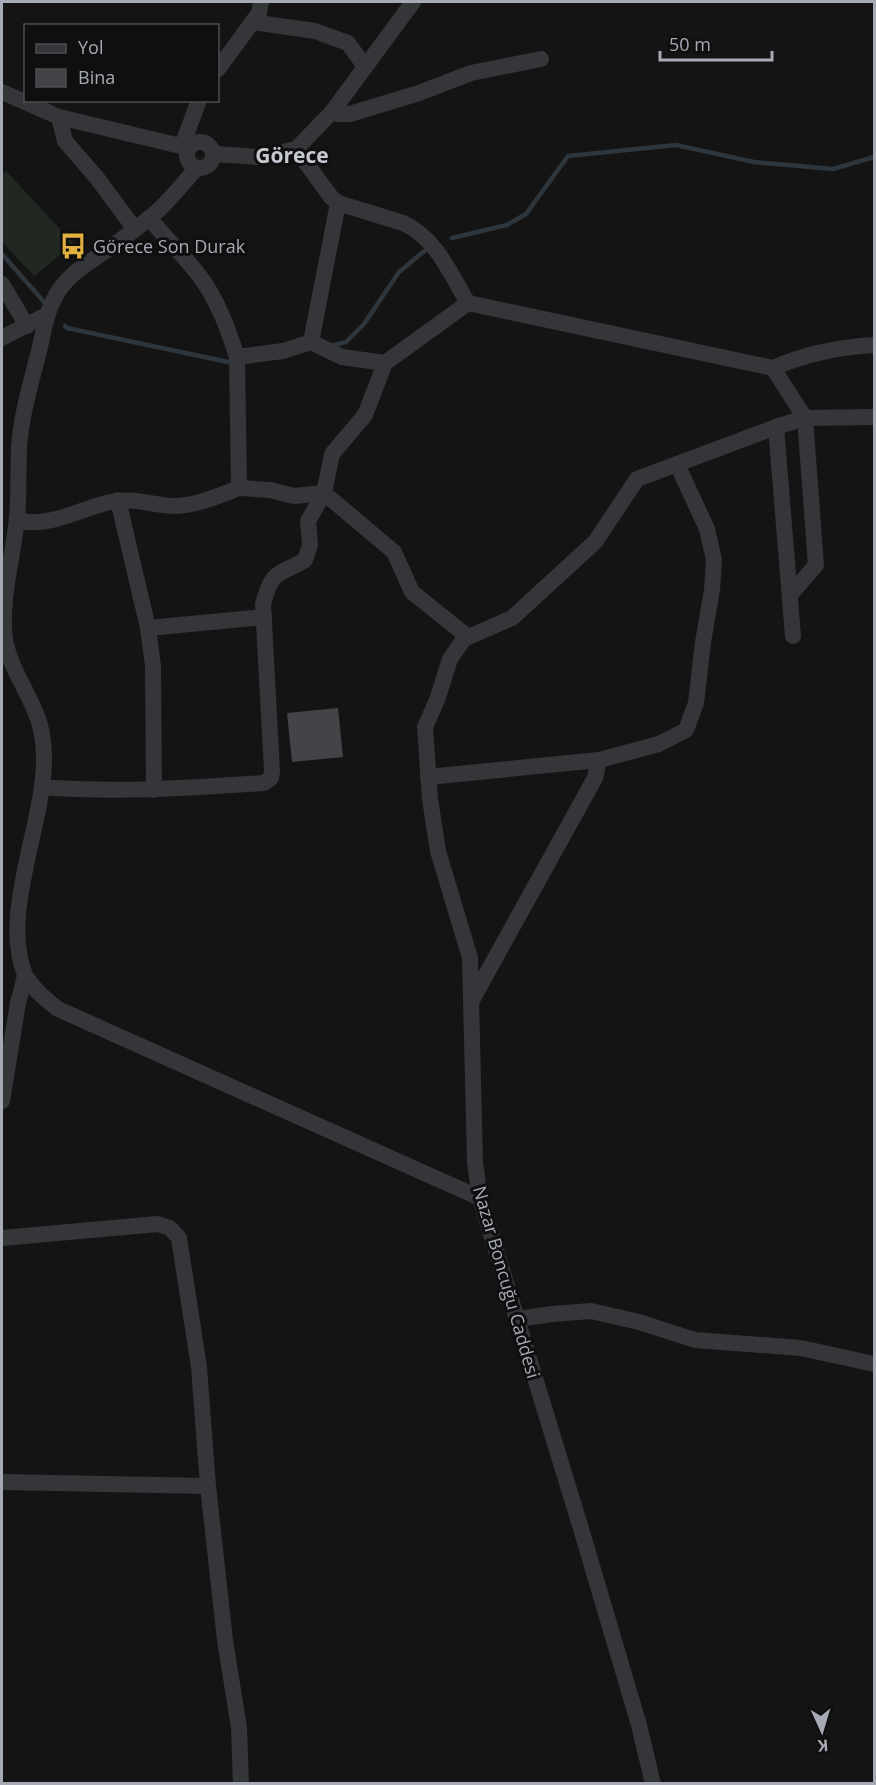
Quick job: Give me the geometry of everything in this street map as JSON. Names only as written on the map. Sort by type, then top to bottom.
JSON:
[{"type":"street","points":[[219,68],[259,13],[261,2]]},
{"type":"street","points":[[214,154],[259,157],[296,149],[332,112],[413,2]]},
{"type":"street","points":[[252,22],[315,31],[348,43],[365,67]]},
{"type":"street","points":[[332,112],[350,114],[471,74],[541,59]]},
{"type":"street","points":[[2,92],[24,102]]},
{"type":"street","points":[[25,102],[59,117],[186,147],[201,142],[210,146],[214,154],[209,166],[197,168],[149,218],[75,272],[61,287],[48,315],[22,427],[17,520],[4,584],[5,639],[17,678],[35,709],[41,731],[44,758],[42,788],[14,913],[13,934],[18,960],[25,976],[39,994],[57,1009],[480,1198]]},
{"type":"street","points":[[197,168],[190,164],[186,147],[198,102]]},
{"type":"street","points":[[59,117],[65,141],[97,178],[134,228]]},
{"type":"street","points":[[296,149],[331,197],[338,203],[412,227],[434,246],[468,303],[773,368],[796,358],[857,346],[874,345]]},
{"type":"street","points":[[319,346],[338,203]]},
{"type":"street","points":[[149,218],[199,276],[220,311],[237,357],[240,488]]},
{"type":"street","points":[[2,284],[27,326]]},
{"type":"street","points":[[42,788],[79,791],[154,790],[264,783],[271,778],[273,771],[263,604],[267,586],[274,575],[305,560],[310,546],[308,521],[324,493],[332,454],[365,415],[385,363],[468,303]]},
{"type":"street","points":[[2,338],[48,315]]},
{"type":"street","points":[[237,357],[319,346],[342,357],[385,363]]},
{"type":"street","points":[[773,368],[805,418],[816,565],[790,595]]},
{"type":"street","points":[[17,520],[41,522],[118,500],[135,499],[159,505],[184,505],[240,488],[270,490],[294,496],[324,493],[394,552],[412,592],[468,637],[512,618],[595,542],[637,479],[805,418],[874,417]]},
{"type":"street","points":[[776,427],[793,636]]},
{"type":"street","points":[[429,777],[599,760],[659,744],[686,730],[696,703],[714,560],[707,529],[677,464]]},
{"type":"street","points":[[118,500],[148,628],[153,666],[154,790]]},
{"type":"street","points":[[148,628],[264,617]]},
{"type":"street","name":"Nazar Boncuğu Caddesi","points":[[468,637],[464,639],[450,659],[437,700],[425,727],[438,851],[470,958],[475,1162],[480,1198],[626,1680],[653,1776],[653,1784]]},
{"type":"street","points":[[471,1003],[595,778],[599,760]]},
{"type":"street","points":[[2,1101],[18,1003],[25,976]]},
{"type":"street","points":[[2,1238],[158,1224],[170,1228],[179,1238],[199,1367],[208,1486],[225,1640],[239,1728],[241,1784]]},
{"type":"street","points":[[517,1319],[591,1311],[639,1322],[695,1340],[801,1348],[874,1364]]},
{"type":"street","points":[[2,1482],[208,1486]]},
{"type":"shaded area","points":[[6,171],[74,244],[34,276],[2,242],[2,175]]},
{"type":"building","points":[[338,708],[343,757],[292,762],[287,713]]},
{"type":"waterway","points":[[452,238],[507,225],[526,214],[568,156],[676,145],[754,162],[833,169],[874,157]]},
{"type":"waterway","points":[[331,346],[346,342],[364,324],[399,272],[428,248]]},
{"type":"waterway","points":[[2,254],[44,302]]},
{"type":"waterway","points":[[65,326],[233,363]]},
{"type":"place","name":"Görece Son Durak","points":[[73,246]]},
{"type":"district","name":"Görece","points":[[292,155]]}]
